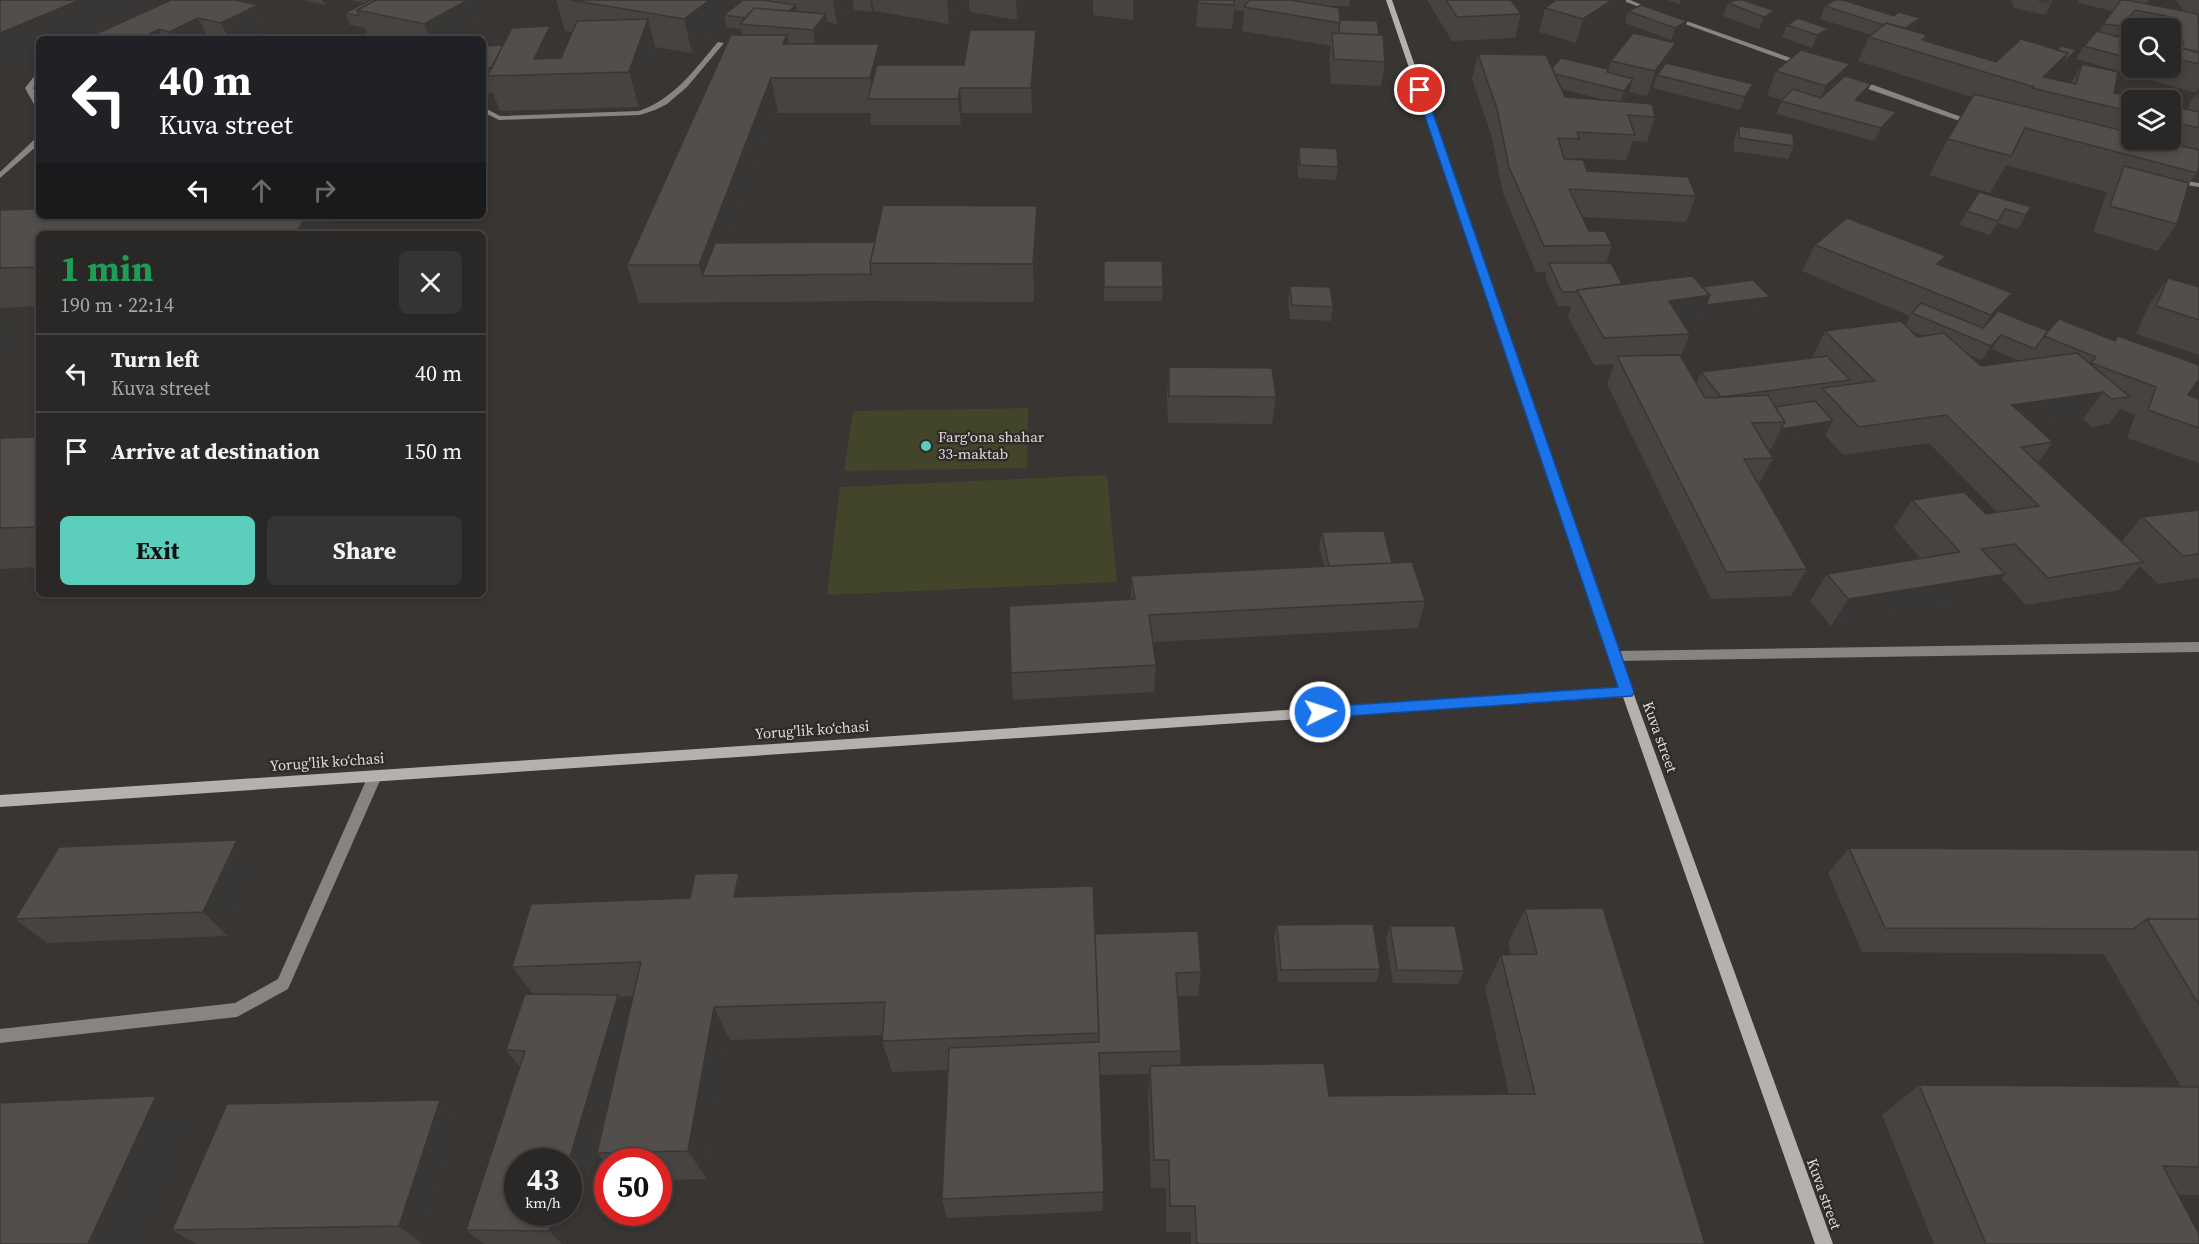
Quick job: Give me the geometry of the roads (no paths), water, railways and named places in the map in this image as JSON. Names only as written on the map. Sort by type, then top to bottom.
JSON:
[{"type":"main road","name":"Kuva street","points":[[1389,0],[1627,692],[1824,1244]]},
{"type":"main road","name":"Yorug'lik koʻchasi","points":[[0,801],[1627,692]]},
{"type":"street","points":[[1624,0],[1658,12]]},
{"type":"street","points":[[1669,16],[1810,66]]},
{"type":"street","points":[[486,111],[499,118],[640,113],[652,110],[676,94],[720,43]]},
{"type":"street","points":[[1844,78],[1988,127]]},
{"type":"street","points":[[36,80],[29,88],[36,101]]},
{"type":"street","points":[[0,176],[36,143]]},
{"type":"street","points":[[2163,178],[2199,185]]},
{"type":"street","points":[[1615,656],[2199,647]]},
{"type":"street","points":[[0,1036],[237,1010],[283,984],[375,776]]},
{"type":"place","name":"Farg'ona shahar 33-maktab","points":[[926,446]]}]
